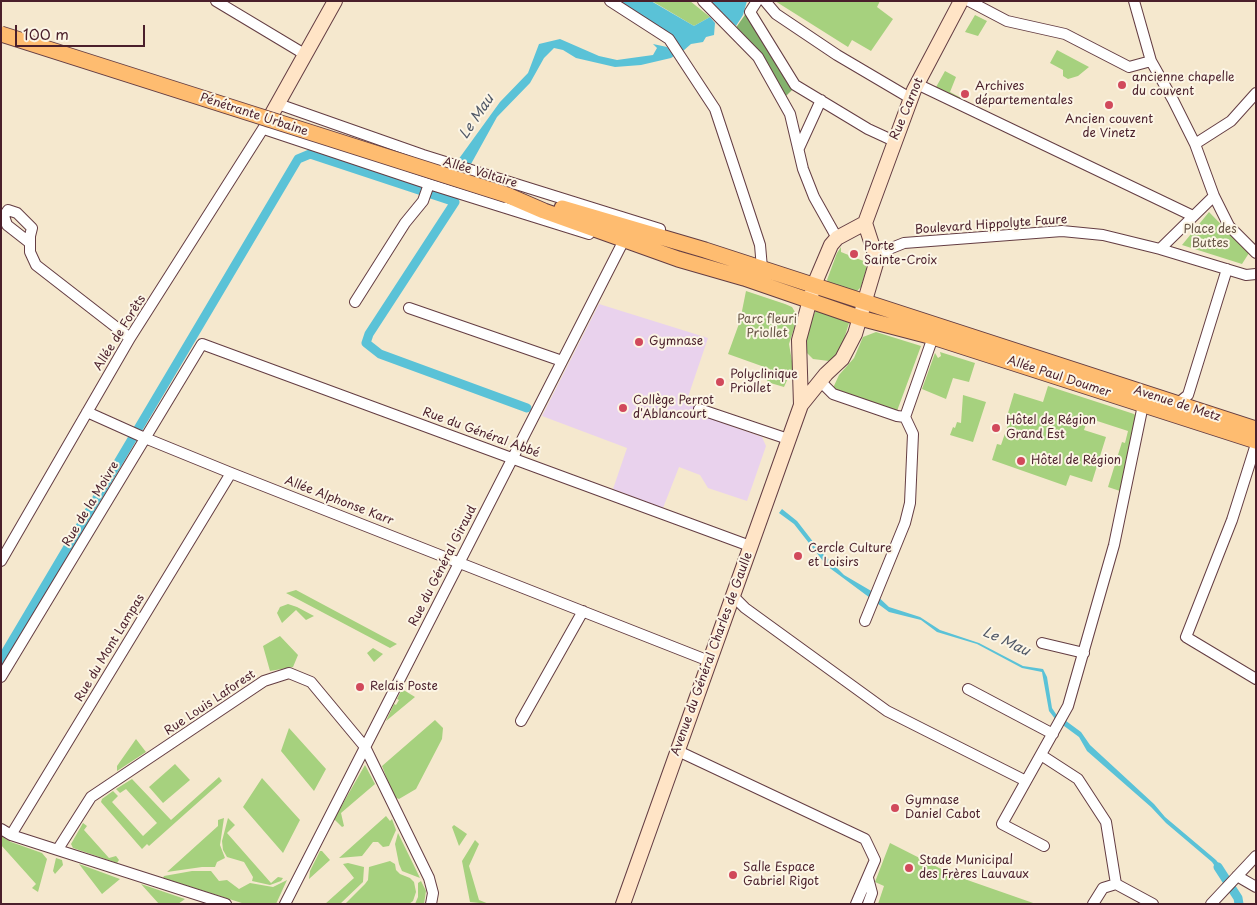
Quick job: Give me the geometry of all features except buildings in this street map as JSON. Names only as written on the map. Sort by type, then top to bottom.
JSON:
[{"type":"main road","points":[[266,125],[335,1]]},
{"type":"main road","name":"Rue Carnot","points":[[865,223],[916,84],[961,1]]},
{"type":"main road","name":"Pénétrante Urbaine","points":[[1,34],[507,195]]},
{"type":"main road","name":"Allée Voltaire","points":[[507,195],[624,240],[860,318]]},
{"type":"main road","name":"Allée Voltaire","points":[[507,195],[601,218],[814,285]]},
{"type":"main road","points":[[840,237],[865,223],[876,255]]},
{"type":"main road","points":[[840,237],[858,237],[876,255]]},
{"type":"main road","name":"Avenue du Général Charles de Gaulle","points":[[801,405],[799,340],[814,285],[827,254],[840,237]]},
{"type":"main road","name":"Avenue du Général Charles de Gaulle","points":[[623,904],[801,405],[845,354],[866,303],[876,255]]},
{"type":"main road","name":"Allée Paul Doumer","points":[[814,285],[1070,370]]},
{"type":"main road","name":"Allée Paul Doumer","points":[[860,318],[932,338],[1256,443]]},
{"type":"main road","name":"Avenue de Metz","points":[[1070,370],[1256,429]]},
{"type":"main road","points":[[801,373],[811,374],[820,381]]},
{"type":"street","points":[[216,1],[306,55]]},
{"type":"street","points":[[610,1],[669,39],[715,109],[760,245],[762,268]]},
{"type":"street","points":[[757,1],[750,12],[795,85],[868,129],[894,141]]},
{"type":"street","points":[[765,1],[776,14],[910,98]]},
{"type":"street","points":[[969,1],[1007,21],[1064,34],[1129,67],[1151,61]]},
{"type":"street","points":[[1134,1],[1151,61],[1173,100],[1194,144],[1214,196],[1229,226],[1256,253]]},
{"type":"street","points":[[706,4],[758,57],[790,114],[804,169],[814,197],[840,237]]},
{"type":"street","points":[[916,84],[1193,216]]},
{"type":"street","points":[[1194,144],[1231,121],[1256,93]]},
{"type":"street","points":[[799,148],[821,100]]},
{"type":"street","name":"Allée Voltaire","points":[[278,104],[423,156],[658,228],[672,234],[679,242]]},
{"type":"street","name":"Allée Voltaire","points":[[266,125],[428,187],[596,236],[624,240]]},
{"type":"street","name":"Allée de Forêts","points":[[1,561],[130,338],[266,125]]},
{"type":"street","points":[[356,302],[405,223],[423,201],[428,187]]},
{"type":"street","points":[[1160,249],[1214,196]]},
{"type":"street","name":"Boulevard Hippolyte Faure","points":[[876,255],[904,243],[1062,231],[1103,235],[1160,249],[1246,275],[1256,273]]},
{"type":"street","name":"Rue du Général Giraud","points":[[285,904],[624,240]]},
{"type":"street","points":[[30,243],[36,266],[130,338]]},
{"type":"street","points":[[1256,264],[1256,273]]},
{"type":"street","points":[[1177,404],[1188,395],[1227,269]]},
{"type":"street","points":[[409,308],[562,360]]},
{"type":"street","points":[[865,621],[905,523],[910,503],[913,434],[904,416],[932,338]]},
{"type":"street","name":"Rue de la Moivre","points":[[1,676],[202,344]]},
{"type":"street","name":"Rue du Général Abbé","points":[[202,344],[750,546]]},
{"type":"street","points":[[820,381],[833,394],[897,416],[904,416]]},
{"type":"street","points":[[1044,846],[1002,824],[1064,714],[1084,653],[1114,545],[1143,405]]},
{"type":"street","points":[[699,409],[788,439]]},
{"type":"street","name":"Allée Alphonse Karr","points":[[87,412],[144,438],[231,473],[459,561],[709,661]]},
{"type":"street","points":[[1256,443],[1229,528],[1186,637],[1256,679]]},
{"type":"street","name":"Rue du Mont Lampas","points":[[11,835],[231,473]]},
{"type":"street","points":[[733,596],[746,608],[887,711],[1026,781]]},
{"type":"street","points":[[521,721],[583,610]]},
{"type":"street","points":[[1042,643],[1084,653]]},
{"type":"street","name":"Rue Louis Laforest","points":[[58,850],[91,797],[264,681],[289,673],[311,682],[365,747],[429,878],[432,893],[431,904]]},
{"type":"street","points":[[968,689],[1053,734]]},
{"type":"street","points":[[678,750],[866,839],[874,860],[856,904]]},
{"type":"street","points":[[1041,755],[1078,779],[1106,822],[1116,884]]},
{"type":"street","points":[[1,829],[11,835],[226,904]]},
{"type":"street","points":[[1211,904],[1256,856]]},
{"type":"street","points":[[868,878],[872,893],[868,904]]},
{"type":"street","points":[[1231,882],[1256,887]]},
{"type":"street","points":[[1093,904],[1103,888],[1116,884],[1153,904]]},
{"type":"shaded area","name":"Collège Perrot d'Ablancourt","points":[[599,304],[708,338],[688,397],[702,402],[697,414],[762,437],[766,446],[747,501],[708,488],[700,475],[679,467],[663,508],[613,489],[627,448],[542,416]]},
{"type":"green space","points":[[652,1],[690,1],[710,17],[694,26]]},
{"type":"green space","points":[[775,1],[880,1],[877,7],[893,19],[871,51],[852,40],[848,47]]},
{"type":"green space","points":[[747,12],[794,88],[786,96],[773,75],[735,29]]},
{"type":"green space","points":[[975,15],[987,21],[978,36],[965,32]]},
{"type":"green space","points":[[1057,50],[1089,67],[1078,76],[1068,79],[1063,76],[1063,70],[1050,63]]},
{"type":"green space","points":[[945,71],[956,77],[950,92],[965,100],[963,104],[935,89]]},
{"type":"green space","name":"Place des Buttes","points":[[1209,212],[1249,253],[1242,264],[1182,245]]},
{"type":"green space","points":[[841,247],[841,252],[866,262],[868,257],[861,287],[857,291],[829,283],[827,280]]},
{"type":"green space","name":"Parc fleuri Priollet","points":[[746,291],[792,307],[795,312],[797,319],[789,344],[793,367],[784,387],[767,382],[770,369],[728,354],[740,321]]},
{"type":"green space","points":[[816,310],[849,323],[840,352],[829,361],[813,359],[805,351],[804,337]]},
{"type":"green space","points":[[876,332],[921,346],[897,411],[833,388],[839,375],[854,358],[863,337]]},
{"type":"green space","points":[[940,352],[975,363],[969,382],[953,378],[946,399],[922,389],[935,353],[938,358],[941,356]]},
{"type":"green space","points":[[1048,386],[1134,414],[1137,417],[1120,491],[1108,487],[1122,442],[1125,443],[1128,431],[1088,418],[1084,430],[1106,437],[1092,482],[1070,475],[1066,486],[992,460],[997,444],[1001,445],[1009,422],[1011,415],[1008,413],[1014,393],[1043,402]]},
{"type":"green space","points":[[963,395],[986,402],[973,442],[950,435],[957,422],[961,423]]},
{"type":"green space","points":[[296,590],[397,644],[390,648],[286,593]]},
{"type":"green space","points":[[288,604],[314,616],[306,620],[296,610],[282,623],[277,613],[280,607]]},
{"type":"green space","points":[[280,636],[298,655],[293,667],[270,671],[263,646]]},
{"type":"green space","points":[[373,648],[383,654],[374,662],[367,653]]},
{"type":"green space","points":[[402,689],[415,697],[386,721],[394,704],[396,705],[399,700],[397,699]]},
{"type":"green space","points":[[435,720],[443,728],[442,739],[416,789],[399,799],[394,797],[382,766]]},
{"type":"green space","points":[[289,728],[326,769],[314,791],[281,751]]},
{"type":"green space","points":[[136,739],[146,752],[117,771],[117,766]]},
{"type":"green space","points":[[175,764],[190,780],[163,803],[149,787]]},
{"type":"green space","points":[[365,765],[375,784],[341,813],[344,826],[342,827],[334,819]]},
{"type":"green space","points":[[219,777],[222,781],[149,846],[147,844],[142,849],[101,802],[102,799],[113,791],[118,796],[112,802],[143,836],[157,823],[126,789],[120,793],[116,789],[132,779],[171,820]]},
{"type":"green space","points":[[262,778],[300,820],[283,853],[243,807]]},
{"type":"green space","points":[[386,816],[390,821],[392,819],[396,830],[389,846],[383,847],[378,842],[373,842],[362,856],[339,858]]},
{"type":"green space","points":[[224,818],[220,845],[225,858],[217,862],[215,867],[167,872],[218,826],[218,820]]},
{"type":"green space","points":[[228,818],[235,825],[227,833],[271,883],[278,877],[283,878],[281,881],[270,885],[252,881],[253,877],[244,862],[227,857],[223,850],[222,841]]},
{"type":"green space","points":[[83,823],[87,826],[84,830],[109,858],[116,856],[119,860],[117,863],[73,848],[71,844]]},
{"type":"green space","points":[[454,825],[467,834],[459,846],[452,827]]},
{"type":"green space","points":[[398,833],[420,878],[402,871],[395,844]]},
{"type":"green space","points":[[1,836],[11,842],[42,853],[47,859],[38,892],[32,888],[36,884],[1,845]]},
{"type":"green space","points":[[475,840],[479,844],[469,866],[479,900],[489,904],[470,902],[462,861]]},
{"type":"green space","name":"Stade Municipal des Frères Lauvaux","points":[[890,843],[953,875],[1036,904],[878,904],[884,886],[875,882]]},
{"type":"green space","points":[[320,851],[330,860],[309,879],[310,871]]},
{"type":"green space","points":[[56,858],[62,860],[63,865],[55,874],[53,871]]},
{"type":"green space","points":[[390,861],[395,864],[396,870],[400,874],[414,882],[416,892],[413,901],[409,904],[345,904],[368,880],[369,867]]},
{"type":"green space","points":[[348,863],[364,867],[363,882],[340,904],[325,904],[354,878],[343,864]]},
{"type":"green space","points":[[79,864],[120,879],[102,894]]},
{"type":"green space","points":[[192,871],[211,871],[219,881],[227,880],[239,889],[250,883],[273,887],[287,880],[276,904],[245,904],[163,878],[164,876]]},
{"type":"green space","points":[[421,881],[426,891],[424,904],[415,904],[418,897],[418,883]]},
{"type":"green space","points":[[141,884],[185,899],[178,904],[159,904]]},
{"type":"water","points":[[618,1],[651,1],[694,26],[710,17],[715,23],[714,35],[706,37],[703,42],[691,44],[683,51],[671,36]]},
{"type":"water","points":[[710,1],[747,1],[743,15],[736,26]]},
{"type":"water","points":[[560,39],[599,56],[617,60],[653,55],[657,48],[653,44],[667,47],[674,56],[641,65],[615,67],[576,58],[563,50],[554,48],[544,58],[530,83],[497,117],[471,164],[458,160],[500,102],[528,73],[539,44]]},
{"type":"water","points":[[782,509],[797,521],[821,552],[844,575],[873,592],[889,607],[920,617],[940,630],[979,643],[1023,666],[1043,669],[1047,677],[1052,708],[1058,717],[1056,720],[1049,711],[1042,672],[1022,668],[977,644],[937,632],[921,620],[889,612],[827,566],[794,524],[779,513]]},
{"type":"water","points":[[1062,718],[1081,732],[1090,745],[1154,804],[1165,817],[1216,860],[1227,874],[1223,878],[1212,862],[1087,751],[1079,737],[1060,723]]},
{"type":"waterway","points":[[1,660],[298,159],[310,154],[446,199]]},
{"type":"waterway","name":"Le Mau","points":[[447,196],[446,199],[455,202],[369,334],[366,343],[380,354],[527,408]]},
{"type":"waterway","name":"Le Mau","points":[[1218,867],[1238,898],[1239,904]]},
{"type":"place","name":"ancienne chapelle du couvent","points":[[1122,85]]},
{"type":"place","name":"Archives départementales","points":[[965,94]]},
{"type":"place","name":"Ancien couvent de Vinetz","points":[[1109,105]]},
{"type":"place","name":"Porte Sainte-Croix","points":[[854,254]]},
{"type":"place","name":"Gymnase","points":[[639,342]]},
{"type":"place","name":"Polyclinique Priollet","points":[[720,382]]},
{"type":"place","name":"Collège Perrot d'Ablancourt","points":[[623,408]]},
{"type":"place","name":"Hôtel de Région Grand Est","points":[[996,428]]},
{"type":"place","name":"Hôtel de Région","points":[[1021,461]]},
{"type":"place","name":"Cercle Culture et Loisirs","points":[[798,556]]},
{"type":"place","name":"Relais Poste","points":[[360,687]]},
{"type":"place","name":"Gymnase Daniel Cabot","points":[[895,808]]},
{"type":"place","name":"Stade Municipal des Frères Lauvaux","points":[[909,868]]},
{"type":"place","name":"Salle Espace Gabriel Rigot","points":[[733,875]]}]
